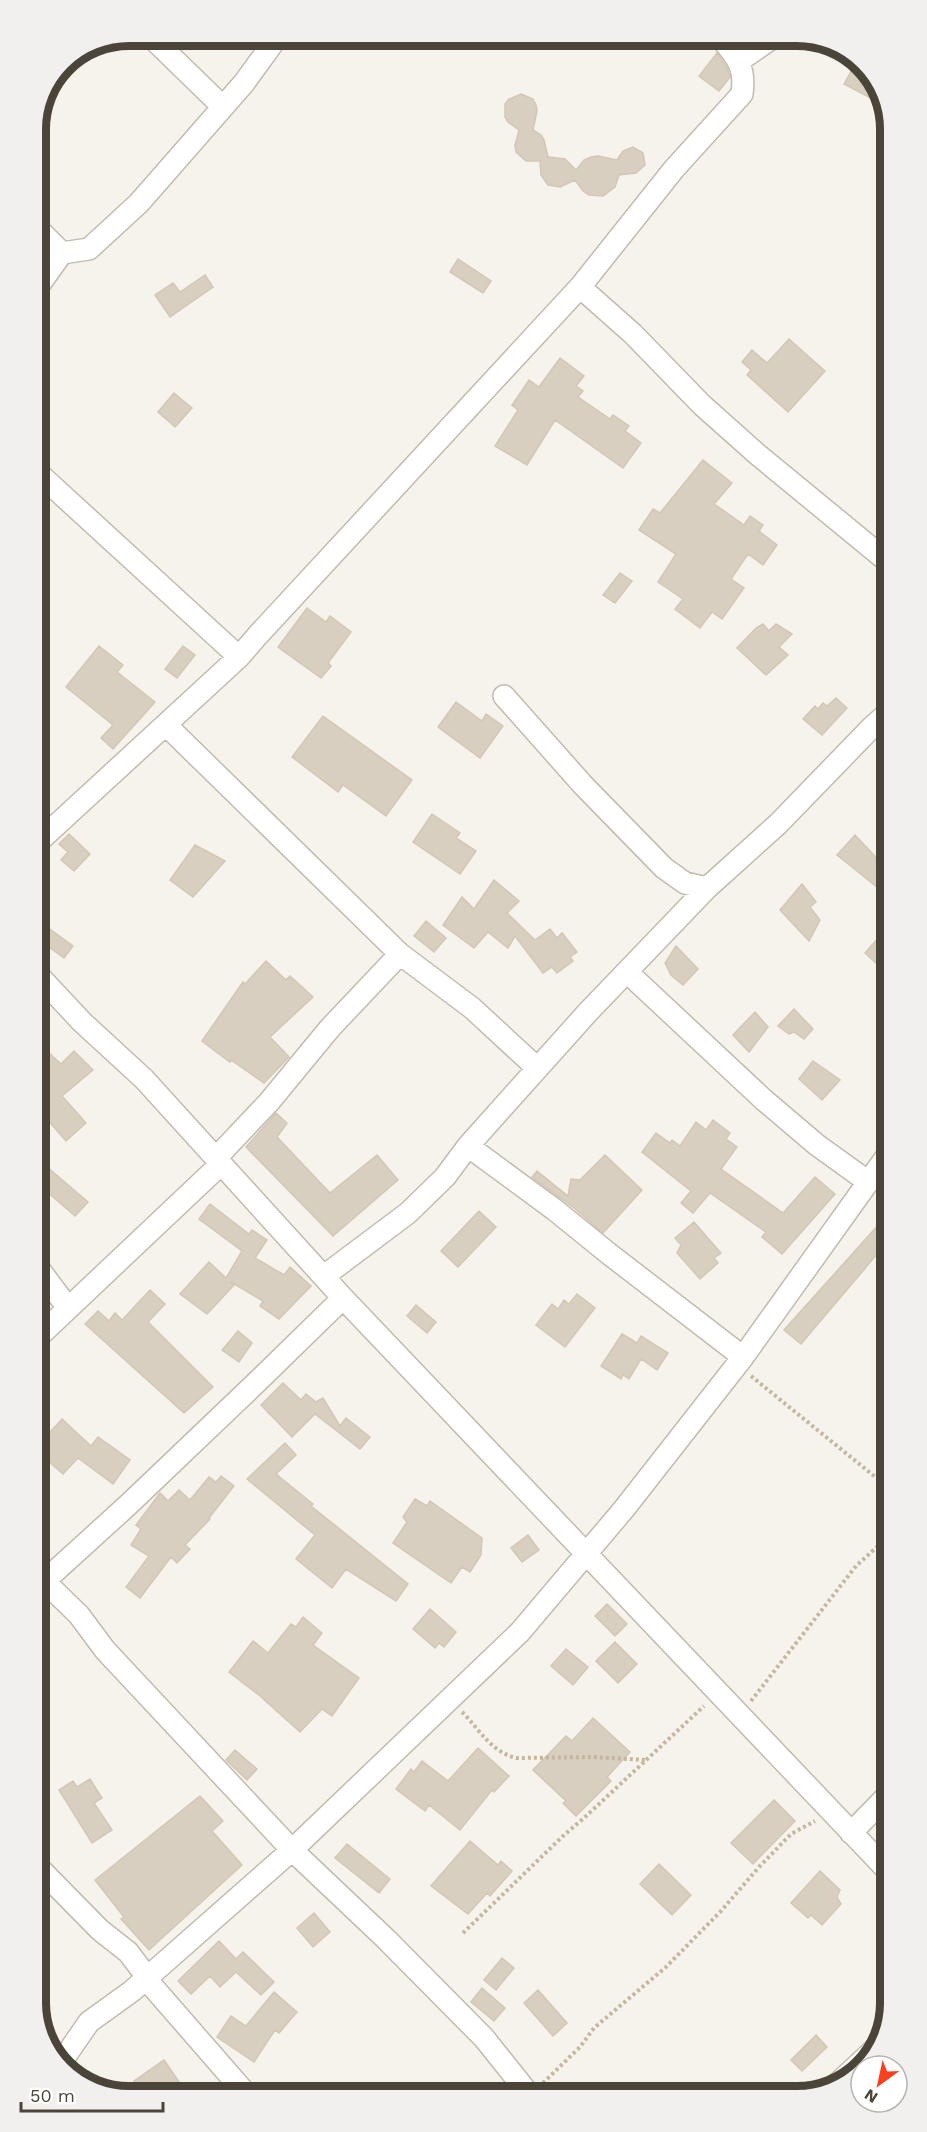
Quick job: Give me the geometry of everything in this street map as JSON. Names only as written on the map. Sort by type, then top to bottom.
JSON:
[{"type":"street","points":[[160,46],[223,107]]},
{"type":"street","points":[[47,274],[62,253],[89,249],[139,203],[244,83],[271,46]]},
{"type":"street","points":[[47,834],[239,657],[580,287],[674,169],[742,94],[744,79],[739,61],[728,47]]},
{"type":"street","points":[[739,61],[759,47]]},
{"type":"street","points":[[47,238],[62,253]]},
{"type":"street","points":[[580,287],[633,334],[710,412],[757,454],[880,555]]},
{"type":"street","points":[[47,481],[239,657]]},
{"type":"street","points":[[504,696],[583,785],[664,868],[685,883],[707,888]]},
{"type":"street","points":[[324,1276],[408,1213],[445,1177],[468,1146],[537,1068],[627,972],[707,888],[778,824],[880,720]]},
{"type":"street","points":[[166,725],[400,954],[472,1008],[537,1068]]},
{"type":"street","points":[[46,1329],[219,1161],[330,1028],[400,954]]},
{"type":"street","points":[[627,972],[765,1100],[817,1145],[867,1180]]},
{"type":"street","points":[[47,984],[82,1022],[144,1079],[343,1298],[880,1863]]},
{"type":"street","points":[[468,1146],[555,1210],[740,1361]]},
{"type":"street","points":[[66,2055],[89,2022],[146,1978],[292,1850],[520,1632],[587,1555],[740,1361],[880,1164]]},
{"type":"street","points":[[46,1279],[68,1308]]},
{"type":"street","points":[[46,1576],[260,1380],[343,1298]]},
{"type":"street","points":[[46,1586],[79,1615],[105,1650],[292,1850],[386,1939],[484,2038],[527,2086]]},
{"type":"street","points":[[851,1833],[880,1803]]},
{"type":"street","points":[[46,1876],[100,1930],[128,1952],[146,1978],[239,2085]]},
{"type":"path","points":[[740,1361],[880,1480]]},
{"type":"path","points":[[740,1716],[856,1566],[880,1544]]},
{"type":"path","points":[[463,1933],[545,1852],[718,1693]]},
{"type":"path","points":[[450,1700],[485,1739],[504,1755],[525,1759],[593,1757],[647,1760]]},
{"type":"path","points":[[538,2086],[580,2047],[594,2028],[666,1967],[791,1834],[832,1814]]},
{"type":"building","points":[[717,53],[730,77],[719,91],[699,76]]},
{"type":"building","points":[[852,70],[863,79],[875,100],[844,84]]},
{"type":"building","points":[[521,94],[533,99],[536,105],[533,130],[544,140],[548,157],[565,159],[576,170],[584,160],[591,157],[617,160],[623,151],[633,147],[643,153],[645,165],[636,173],[619,175],[615,187],[603,196],[589,195],[575,180],[560,187],[548,185],[541,175],[540,161],[526,161],[516,152],[515,145],[519,130],[505,117],[505,104],[509,99]]},
{"type":"building","points":[[458,259],[491,281],[483,293],[450,272]]},
{"type":"building","points":[[205,275],[213,287],[170,317],[155,295],[173,283],[180,292]]},
{"type":"building","points":[[789,339],[825,371],[788,412],[747,375],[751,370],[742,362],[752,350],[767,363]]},
{"type":"building","points":[[560,358],[584,376],[576,386],[583,391],[578,397],[610,419],[613,415],[629,426],[625,431],[641,443],[623,468],[555,420],[527,465],[495,446],[518,410],[512,405],[529,380],[539,387]]},
{"type":"building","points":[[174,393],[192,408],[175,427],[158,412]]},
{"type":"building","points":[[703,460],[732,483],[714,504],[744,525],[750,516],[763,525],[759,531],[777,545],[763,565],[748,554],[731,579],[744,588],[722,619],[712,612],[700,628],[675,609],[683,599],[658,582],[676,554],[639,530],[653,509],[660,513]]},
{"type":"building","points":[[620,573],[632,581],[615,603],[603,595]]},
{"type":"building","points":[[307,608],[326,622],[330,616],[351,632],[328,663],[331,666],[321,678],[278,647]]},
{"type":"building","points":[[763,624],[769,631],[776,624],[792,634],[779,647],[788,655],[766,675],[737,648],[756,628]]},
{"type":"building","points":[[99,646],[123,665],[117,672],[155,702],[113,749],[101,738],[113,725],[66,687]]},
{"type":"building","points":[[183,646],[195,655],[177,678],[165,669]]},
{"type":"building","points":[[836,698],[847,708],[822,735],[803,719],[815,706],[818,709],[823,703],[827,706]]},
{"type":"building","points":[[456,702],[482,721],[486,714],[503,726],[480,758],[438,727]]},
{"type":"building","points":[[323,716],[412,780],[386,816],[343,785],[338,792],[292,757]]},
{"type":"building","points":[[432,814],[460,833],[456,838],[476,851],[460,874],[413,842]]},
{"type":"building","points":[[69,834],[90,854],[74,871],[61,860],[68,852],[59,844]]},
{"type":"building","points":[[855,835],[880,862],[880,890],[837,855]]},
{"type":"building","points":[[195,845],[225,861],[193,897],[170,880]]},
{"type":"building","points":[[494,880],[519,901],[507,913],[535,940],[550,929],[557,938],[562,933],[577,952],[570,957],[573,961],[557,973],[552,967],[543,973],[515,936],[508,948],[488,932],[474,948],[443,925],[462,897],[474,909]]},
{"type":"building","points":[[802,884],[816,902],[810,907],[820,920],[809,941],[780,910]]},
{"type":"building","points":[[426,921],[446,938],[434,952],[414,936]]},
{"type":"building","points":[[47,928],[73,946],[64,958],[47,945]]},
{"type":"building","points":[[880,936],[880,967],[865,953]]},
{"type":"building","points":[[676,946],[698,969],[683,985],[671,975],[665,963]]},
{"type":"building","points":[[266,961],[286,980],[290,976],[313,997],[270,1037],[289,1057],[264,1083],[202,1041],[243,982],[245,984]]},
{"type":"building","points":[[794,1009],[813,1029],[804,1039],[794,1032],[789,1034],[778,1026]]},
{"type":"building","points":[[755,1012],[768,1027],[749,1052],[733,1035]]},
{"type":"building","points":[[47,1050],[61,1064],[74,1051],[93,1070],[62,1096],[86,1123],[66,1141],[46,1119]]},
{"type":"building","points":[[813,1061],[840,1080],[822,1100],[799,1079]]},
{"type":"building","points":[[276,1113],[287,1123],[277,1137],[330,1193],[377,1155],[398,1180],[333,1236],[246,1147]]},
{"type":"building","points":[[713,1120],[730,1133],[726,1139],[737,1147],[721,1169],[783,1213],[815,1177],[835,1194],[782,1254],[762,1237],[766,1232],[710,1193],[693,1213],[681,1203],[691,1191],[642,1152],[656,1133],[670,1143],[672,1140],[680,1146],[696,1122],[706,1130]]},
{"type":"building","points":[[605,1155],[642,1190],[603,1233],[532,1177],[537,1171],[568,1196],[571,1179],[580,1180]]},
{"type":"building","points":[[46,1166],[88,1202],[75,1216],[46,1191]]},
{"type":"building","points":[[210,1204],[249,1234],[252,1230],[267,1240],[255,1258],[284,1275],[290,1267],[311,1286],[279,1319],[260,1306],[263,1301],[231,1282],[234,1285],[207,1314],[180,1294],[209,1262],[226,1278],[242,1251],[199,1219]]},
{"type":"building","points":[[479,1211],[496,1227],[458,1267],[441,1251]]},
{"type":"building","points":[[694,1222],[721,1253],[714,1258],[718,1263],[700,1279],[677,1253],[681,1245],[675,1238]]},
{"type":"building","points":[[880,1223],[880,1251],[801,1344],[784,1330]]},
{"type":"building","points":[[150,1290],[165,1304],[148,1322],[213,1387],[184,1413],[85,1324],[98,1311],[109,1321],[115,1313],[122,1320]]},
{"type":"building","points":[[577,1294],[595,1308],[565,1347],[536,1325],[552,1304],[558,1309],[564,1300],[569,1304]]},
{"type":"building","points":[[416,1305],[436,1322],[427,1333],[407,1316]]},
{"type":"building","points":[[238,1331],[252,1343],[239,1362],[222,1350]]},
{"type":"building","points":[[622,1334],[637,1343],[641,1336],[668,1353],[657,1370],[641,1359],[629,1379],[623,1375],[621,1379],[601,1366]]},
{"type":"building","points":[[283,1383],[301,1400],[306,1394],[316,1402],[323,1398],[340,1426],[346,1418],[370,1437],[360,1449],[315,1414],[292,1437],[261,1405]]},
{"type":"building","points":[[62,1419],[91,1446],[98,1437],[130,1460],[113,1484],[78,1458],[63,1474],[46,1459],[46,1436]]},
{"type":"building","points":[[285,1443],[296,1455],[276,1474],[313,1504],[311,1506],[408,1584],[396,1601],[346,1569],[332,1588],[296,1559],[315,1535],[247,1479]]},
{"type":"building","points":[[221,1476],[234,1486],[210,1519],[185,1545],[190,1549],[177,1563],[171,1557],[140,1598],[126,1587],[149,1556],[131,1545],[141,1529],[136,1525],[160,1493],[168,1501],[179,1490],[190,1500],[209,1477],[216,1482]]},
{"type":"building","points":[[415,1499],[427,1506],[430,1501],[482,1538],[481,1555],[470,1572],[462,1567],[451,1583],[393,1543],[407,1522],[403,1517]]},
{"type":"building","points":[[528,1535],[539,1550],[522,1562],[511,1548]]},
{"type":"building","points":[[607,1604],[627,1624],[615,1636],[595,1616]]},
{"type":"building","points":[[430,1609],[456,1632],[444,1647],[439,1643],[435,1648],[413,1629]]},
{"type":"building","points":[[303,1617],[322,1633],[313,1645],[359,1678],[332,1716],[322,1709],[300,1732],[229,1672],[253,1641],[268,1653],[291,1624],[296,1627]]},
{"type":"building","points":[[615,1642],[637,1664],[618,1683],[596,1661]]},
{"type":"building","points":[[566,1649],[588,1667],[573,1685],[551,1666]]},
{"type":"building","points":[[593,1718],[630,1752],[607,1777],[611,1781],[576,1816],[563,1803],[566,1801],[533,1770],[566,1736],[572,1741]]},
{"type":"building","points":[[478,1748],[509,1776],[494,1792],[492,1790],[460,1830],[429,1805],[425,1811],[396,1789],[411,1769],[414,1772],[422,1761],[448,1781]]},
{"type":"building","points":[[235,1750],[257,1769],[247,1780],[226,1760]]},
{"type":"building","points":[[90,1779],[102,1798],[94,1803],[112,1830],[92,1843],[59,1790],[73,1781],[77,1787]]},
{"type":"building","points":[[200,1796],[223,1821],[212,1831],[242,1865],[149,1950],[121,1919],[124,1917],[95,1880]]},
{"type":"building","points":[[774,1800],[795,1821],[753,1864],[731,1843]]},
{"type":"building","points":[[470,1841],[498,1865],[501,1861],[512,1871],[490,1896],[487,1893],[468,1914],[431,1886]]},
{"type":"building","points":[[347,1844],[390,1879],[379,1893],[335,1858]]},
{"type":"building","points":[[659,1864],[691,1895],[672,1915],[640,1884]]},
{"type":"building","points":[[820,1871],[840,1890],[837,1897],[841,1904],[822,1925],[811,1915],[808,1918],[791,1903]]},
{"type":"building","points":[[314,1913],[330,1932],[313,1947],[297,1928]]},
{"type":"building","points":[[219,1941],[236,1959],[243,1952],[274,1982],[261,1995],[236,1972],[220,1987],[210,1976],[191,1994],[178,1981]]},
{"type":"building","points":[[502,1958],[514,1968],[496,1990],[484,1980]]},
{"type":"building","points":[[482,1988],[505,2008],[494,2021],[471,2002]]},
{"type":"building","points":[[538,1990],[567,2023],[553,2036],[524,2003]]},
{"type":"building","points":[[274,1992],[297,2012],[279,2033],[275,2030],[254,2062],[217,2037],[231,2016],[246,2026]]},
{"type":"building","points":[[816,2035],[827,2047],[802,2071],[791,2060]]},
{"type":"building","points":[[164,2060],[181,2085],[137,2085],[134,2081]]}]
